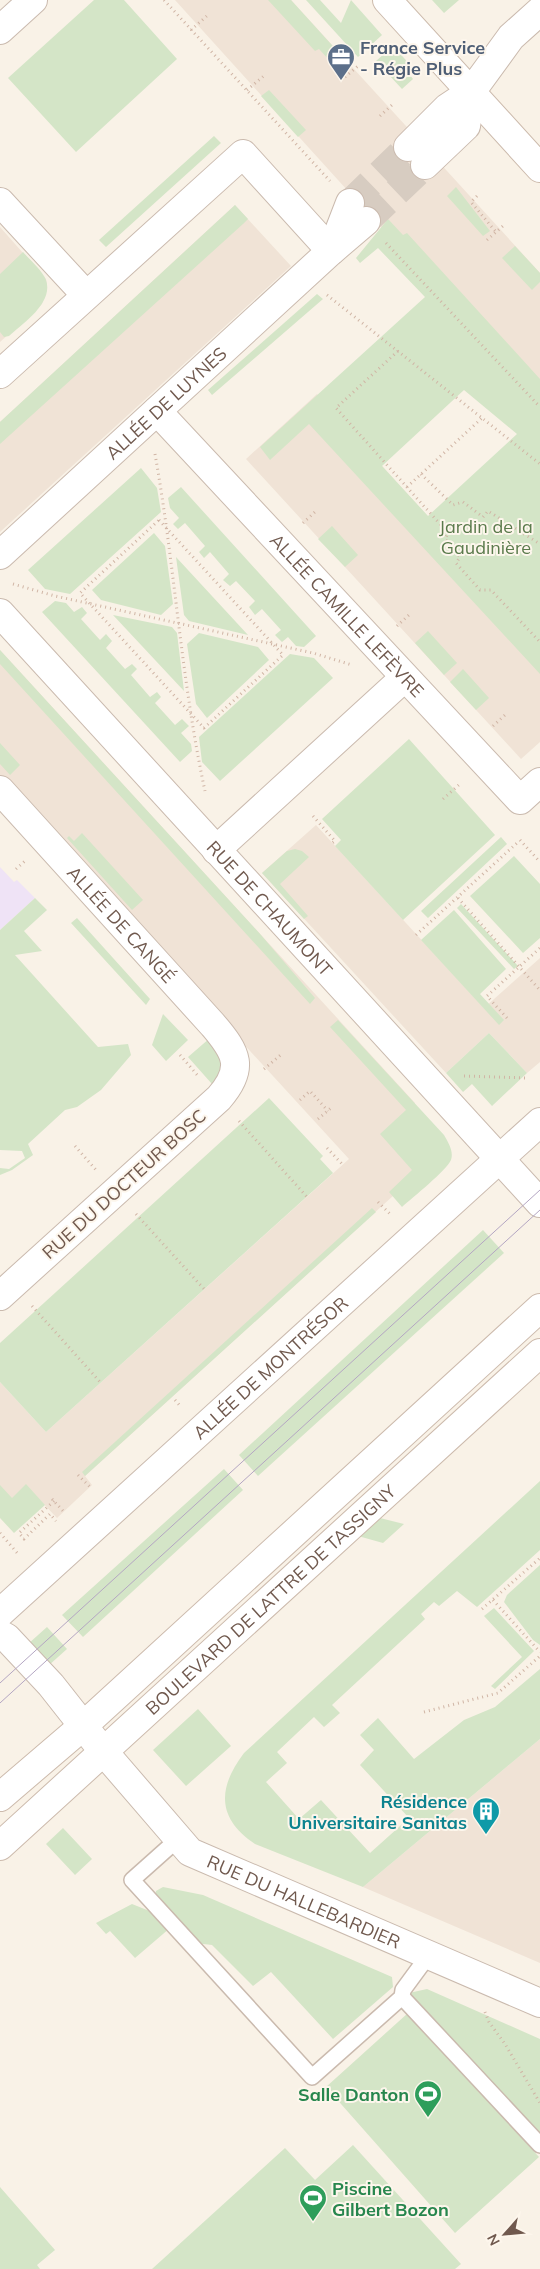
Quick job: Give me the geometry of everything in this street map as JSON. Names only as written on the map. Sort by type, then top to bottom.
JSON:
[{"type":"street","points":[[0,30],[32,0]]},
{"type":"street","points":[[387,0],[540,168]]},
{"type":"street","points":[[417,156],[447,108],[471,92],[511,37],[540,11]]},
{"type":"street","points":[[0,374],[86,294],[243,154],[331,251]]},
{"type":"street","points":[[0,202],[86,294]]},
{"type":"street","name":"ALLÉE DE LUYNES","points":[[0,555],[331,251],[359,213]]},
{"type":"street","name":"ALLÉE CAMILLE LEFÈVRE","points":[[157,411],[404,678],[520,800],[540,782]]},
{"type":"street","name":"RUE DE CHAUMONT","points":[[0,613],[540,1203]]},
{"type":"street","points":[[216,850],[404,678]]},
{"type":"street","name":"ALLÉE DE CANGÉ","points":[[0,790],[214,1025],[247,1069]]},
{"type":"street","name":"RUE DU DOCTEUR BOSC","points":[[13,1298],[219,1098],[230,1085],[236,1072],[247,1069]]},
{"type":"street","name":"ALLÉE DE MONTRÉSOR","points":[[0,1613],[540,1122]]},
{"type":"street","name":"BOULEVARD DE LATTRE DE TASSIGNY","points":[[0,1797],[83,1726],[540,1308]]},
{"type":"street","name":"BOULEVARD DE LATTRE DE TASSIGNY","points":[[0,1846],[540,1353]]},
{"type":"street","name":"RUE DU HALLEBARDIER","points":[[0,1634],[7,1638],[51,1685],[103,1751],[190,1852],[199,1858],[540,2003]]},
{"type":"lane","points":[[178,1839],[132,1880],[312,2077],[402,1997],[403,1990],[428,1956]]},
{"type":"lane","points":[[402,1997],[540,2145]]},
{"type":"path","points":[[164,0],[540,407]]},
{"type":"path","points":[[192,30],[209,14]]},
{"type":"path","points":[[345,77],[358,66]]},
{"type":"path","points":[[247,90],[265,75]]},
{"type":"path","points":[[380,116],[393,104]]},
{"type":"path","points":[[477,196],[471,202],[496,232]]},
{"type":"path","points":[[487,240],[504,225]]},
{"type":"path","points":[[325,293],[540,464]]},
{"type":"path","points":[[398,351],[336,408],[448,533],[445,539],[460,557],[456,563],[480,590],[491,590],[540,642]]},
{"type":"path","points":[[406,487],[482,418]]},
{"type":"path","points":[[154,448],[168,531],[196,751],[204,787]]},
{"type":"path","points":[[421,474],[453,505],[463,502],[483,517],[488,510],[540,544]]},
{"type":"path","points":[[301,525],[317,510]]},
{"type":"path","points":[[159,520],[168,531],[282,655],[204,728],[80,593],[159,520]]},
{"type":"path","points":[[7,582],[55,596],[313,653],[355,666]]},
{"type":"path","points":[[395,628],[411,613]]},
{"type":"path","points":[[489,730],[505,715]]},
{"type":"path","points":[[443,799],[461,782]]},
{"type":"path","points":[[313,816],[335,841],[332,843]]},
{"type":"path","points":[[416,935],[518,842],[540,862]]},
{"type":"path","points":[[458,898],[539,988]]},
{"type":"path","points":[[507,1018],[487,996],[540,948]]},
{"type":"path","points":[[247,1069],[282,1053]]},
{"type":"path","points":[[180,1054],[204,1082]]},
{"type":"path","points":[[462,1076],[527,1078]]},
{"type":"path","points":[[300,1100],[310,1091],[328,1111]]},
{"type":"path","points":[[318,1120],[332,1107]]},
{"type":"path","points":[[234,1115],[307,1197]]},
{"type":"path","points":[[75,1146],[100,1174]]},
{"type":"path","points":[[327,1148],[343,1165]]},
{"type":"path","points":[[378,1202],[392,1216]]},
{"type":"path","points":[[134,1212],[204,1290]]},
{"type":"path","points":[[13,1298],[101,1383]]},
{"type":"path","points":[[78,1475],[97,1495]]},
{"type":"path","points":[[62,1527],[50,1514],[24,1539],[19,1533],[53,1500],[63,1512]]},
{"type":"path","points":[[0,1533],[20,1555]]},
{"type":"path","points":[[482,1609],[540,1558]]},
{"type":"path","points":[[424,1712],[498,1693],[540,1654],[493,1600]]},
{"type":"path","points":[[483,2007],[489,2022],[505,2044],[540,2103]]},
{"type":"shaded area","points":[[175,0],[291,0],[540,273],[540,403]]},
{"type":"shaded area","points":[[235,205],[291,266],[0,532],[0,422]]},
{"type":"shaded area","points":[[0,227],[46,279],[47,285],[42,304],[0,342]]},
{"type":"shaded area","points":[[317,394],[440,530],[540,647],[540,742],[521,759],[246,459]]},
{"type":"shaded area","points":[[0,650],[415,1103],[413,1170],[416,1175],[85,1476],[92,1485],[57,1518],[39,1499],[0,1518],[0,1382],[46,1432],[349,1159],[0,778]]},
{"type":"shaded area","points":[[316,825],[484,1008],[540,958],[540,1062],[527,1073],[489,1033],[446,1073],[262,873]]},
{"type":"shaded area","points":[[0,867],[14,882],[17,880],[35,898],[0,930]]},
{"type":"shaded area","points":[[540,1739],[540,1963],[363,1887]]},
{"type":"green space","points":[[94,0],[124,0],[177,59],[76,152],[8,78]]},
{"type":"green space","points":[[268,0],[291,0],[350,65],[341,73],[319,49],[315,51]]},
{"type":"green space","points":[[306,0],[320,0],[341,23],[351,0],[382,35],[358,57]]},
{"type":"green space","points":[[432,0],[459,0],[444,13]]},
{"type":"green space","points":[[393,46],[414,69],[409,74],[413,79],[402,89],[376,61]]},
{"type":"green space","points":[[269,90],[306,130],[298,137],[261,96]]},
{"type":"green space","points":[[214,136],[221,143],[106,247],[99,240]]},
{"type":"green space","points":[[456,187],[490,231],[483,236],[447,196]]},
{"type":"green space","points":[[235,205],[248,219],[0,444],[0,422]]},
{"type":"green space","name":"Jardin de la Gaudinière","points":[[388,219],[403,235],[407,233],[540,379],[540,674],[309,424],[270,460],[260,447],[425,297],[378,248],[360,263],[356,258]],"holes":[[[464,390],[517,434],[428,516],[382,466]]]},
{"type":"green space","points":[[515,246],[540,273],[540,282],[532,290],[502,258]]},
{"type":"green space","points":[[23,252],[44,276],[47,289],[41,305],[29,319],[9,336],[4,337],[0,332],[0,274]]},
{"type":"green space","points":[[317,294],[323,299],[212,395],[208,390]]},
{"type":"green space","points":[[141,468],[157,488],[161,512],[70,594],[45,589],[28,570]]},
{"type":"green space","points":[[181,487],[316,636],[304,647],[296,646],[288,637],[282,642],[275,635],[281,630],[262,609],[255,615],[249,607],[255,601],[236,581],[230,586],[223,580],[229,574],[210,552],[204,558],[199,552],[205,546],[185,523],[178,529],[173,524],[179,518],[170,508],[168,498]]},
{"type":"green space","points":[[332,526],[358,555],[345,567],[318,539]]},
{"type":"green space","points":[[154,533],[165,546],[173,604],[161,615],[101,600],[92,590]]},
{"type":"green space","points":[[176,557],[248,635],[189,621],[184,615]]},
{"type":"green space","points":[[55,601],[66,603],[74,612],[82,607],[87,613],[81,619],[100,640],[106,634],[112,641],[106,648],[125,669],[132,664],[137,669],[131,675],[150,697],[157,692],[161,697],[155,703],[175,725],[182,719],[189,726],[181,733],[191,744],[192,751],[180,762],[42,612]]},
{"type":"green space","points":[[113,615],[172,627],[177,633],[184,691]]},
{"type":"green space","points":[[428,631],[457,663],[444,675],[415,643]]},
{"type":"green space","points":[[199,633],[258,647],[269,660],[207,718],[196,704],[187,644]]},
{"type":"green space","points":[[0,650],[261,935],[315,998],[310,1004],[0,664]]},
{"type":"green space","points":[[290,654],[314,658],[333,678],[220,781],[202,762],[199,737]]},
{"type":"green space","points":[[463,669],[489,698],[476,710],[450,682]]},
{"type":"green space","points":[[409,739],[495,835],[403,920],[335,846],[341,840],[322,819]]},
{"type":"green space","points":[[0,743],[20,765],[10,775],[0,764]]},
{"type":"green space","points":[[82,833],[143,900],[132,910],[67,838],[69,836],[74,841]]},
{"type":"green space","points":[[501,837],[507,844],[428,918],[421,911]]},
{"type":"green space","points":[[295,849],[302,851],[309,857],[280,884],[308,916],[304,919],[262,873],[287,851]]},
{"type":"green space","points":[[514,856],[540,884],[540,938],[523,953],[470,896]]},
{"type":"green space","points":[[35,898],[47,910],[24,931],[42,951],[15,955],[98,1047],[128,1044],[131,1055],[101,1090],[77,1107],[65,1110],[28,1144],[33,1155],[12,1170],[0,1175],[0,1168],[9,1169],[25,1158],[22,1151],[0,1150],[0,930]]},
{"type":"green space","points":[[461,904],[518,966],[514,969],[457,908]]},
{"type":"green space","points":[[454,910],[506,969],[480,994],[504,1020],[499,1025],[421,940]]},
{"type":"green space","points":[[77,918],[150,999],[146,1005],[71,923]]},
{"type":"green space","points":[[163,1014],[188,1040],[166,1061],[152,1045]]},
{"type":"green space","points":[[338,1020],[444,1135],[450,1147],[452,1157],[448,1165],[402,1207],[389,1192],[412,1170],[380,1134],[406,1110],[330,1027]]},
{"type":"green space","points":[[489,1033],[527,1073],[492,1106],[472,1084],[463,1092],[446,1073]]},
{"type":"green space","points":[[210,1038],[224,1064],[212,1084],[188,1057]]},
{"type":"green space","points":[[269,1098],[323,1156],[320,1159],[333,1173],[46,1432],[0,1382],[0,1343]]},
{"type":"green space","points":[[372,1208],[376,1212],[85,1476],[82,1472]]},
{"type":"green space","points":[[483,1230],[504,1253],[258,1476],[239,1455]]},
{"type":"green space","points":[[224,1469],[243,1490],[83,1637],[62,1615]]},
{"type":"green space","points":[[540,1481],[540,1550],[477,1607],[457,1591],[439,1606],[434,1602],[421,1614],[425,1619],[332,1705],[340,1713],[324,1727],[314,1717],[277,1752],[287,1763],[266,1782],[299,1819],[321,1800],[370,1853],[409,1818],[360,1765],[374,1750],[360,1735],[378,1718],[414,1759],[464,1720],[495,1707],[540,1669],[540,1739],[363,1887],[255,1844],[242,1834],[233,1824],[225,1802],[229,1778],[244,1753]]},
{"type":"green space","points":[[26,1484],[45,1505],[14,1533],[0,1518],[0,1485],[12,1498]]},
{"type":"green space","points":[[376,1517],[404,1524],[383,1543],[358,1536]]},
{"type":"green space","points":[[540,1565],[540,1645],[533,1640],[504,1602],[507,1595]]},
{"type":"green space","points":[[494,1608],[534,1651],[495,1689],[491,1686],[522,1657],[484,1616]]},
{"type":"green space","points":[[47,1627],[67,1649],[48,1666],[28,1644]]},
{"type":"green space","points":[[198,1709],[231,1746],[186,1786],[153,1750]]},
{"type":"green space","points":[[63,1828],[92,1859],[75,1875],[46,1844]]},
{"type":"green space","points":[[163,1887],[203,1895],[392,1977],[393,1987],[333,2039],[271,1972],[253,1986],[212,1945],[195,1943],[155,1898],[156,1891]]},
{"type":"green space","points":[[132,1904],[157,1914],[170,1928],[135,1958],[110,1931],[106,1934],[96,1923]]},
{"type":"green space","points":[[427,1989],[540,2039],[540,2135],[409,1993]]},
{"type":"green space","name":"Salle Danton","points":[[408,2013],[539,2157],[455,2233],[326,2087]]},
{"type":"green space","name":"Piscine Gilbert Bozon","points":[[353,2145],[461,2264],[455,2269],[152,2269],[285,2148],[315,2180]]},
{"type":"green space","points":[[0,2187],[55,2250],[37,2265],[40,2269],[0,2269]]},
{"type":"tunnel","points":[[350,203],[408,147]]},
{"type":"tunnel","points":[[366,221],[425,165]]},
{"type":"tram line","points":[[0,1683],[540,1190]]},
{"type":"tram line","points":[[0,1703],[540,1210]]},
{"type":"place","name":"France Service - Régie Plus","points":[[341,81]]},
{"type":"place","name":"Résidence Universitaire Sanitas","points":[[486,1835]]},
{"type":"place","name":"Salle Danton","points":[[428,2118]]},
{"type":"place","name":"Piscine Gilbert Bozon","points":[[313,2222]]}]
